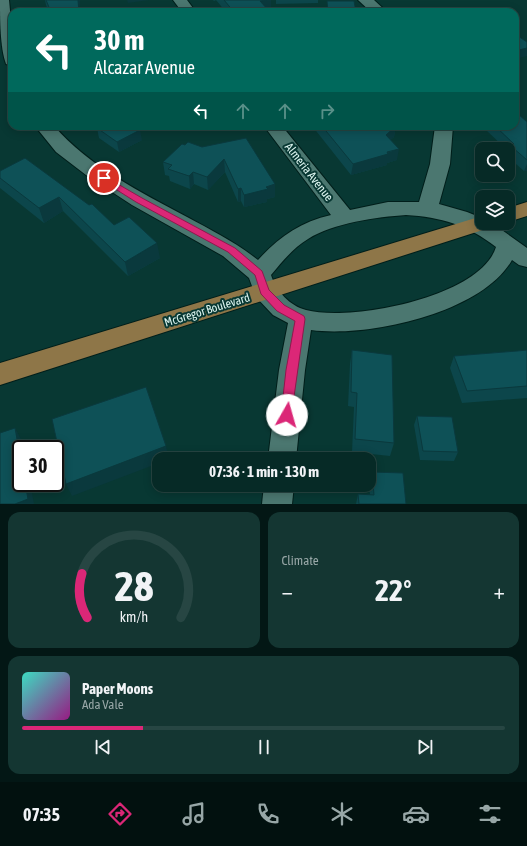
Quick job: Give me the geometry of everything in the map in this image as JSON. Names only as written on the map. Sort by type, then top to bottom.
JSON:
[{"type":"main road","points":[[515,213],[527,209]]},
{"type":"main road","name":"McGregor Boulevard","points":[[0,374],[262,282],[475,225]]},
{"type":"street","points":[[2,0],[4,30],[8,46]]},
{"type":"street","points":[[365,0],[375,8]]},
{"type":"street","points":[[47,130],[63,148],[93,171],[139,200],[231,250],[262,282],[281,308],[300,319],[332,323],[373,320],[401,315],[429,307],[454,297],[493,271],[506,252],[507,245]]},
{"type":"street","name":"Almeria Avenue","points":[[276,130],[345,218]]},
{"type":"street","points":[[427,210],[440,164],[444,130]]},
{"type":"street","points":[[262,282],[280,249],[309,229],[360,212],[406,208],[448,214],[475,222]]},
{"type":"street","points":[[488,230],[527,260]]},
{"type":"street","points":[[283,452],[292,370],[300,319]]},
{"type":"street","points":[[278,504],[279,492]]},
{"type":"building","points":[[46,0],[78,0],[79,8],[49,8]]},
{"type":"building","points":[[224,0],[267,0],[260,1],[266,8],[231,8]]},
{"type":"building","points":[[327,1],[354,1],[355,8],[328,8]]},
{"type":"building","points":[[519,37],[527,42],[527,48],[519,50]]},
{"type":"building","points":[[519,115],[527,122],[527,160],[515,150],[515,142],[512,142],[499,130],[519,130]]},
{"type":"building","points":[[100,130],[140,130],[117,142]]},
{"type":"building","points":[[325,130],[392,130],[386,135],[399,149],[387,152],[388,154],[353,164]]},
{"type":"building","points":[[246,138],[275,184],[266,187],[268,189],[244,195],[241,188],[238,189],[224,159],[207,177],[193,172],[189,176],[168,169],[172,165],[163,162],[182,144],[185,145],[188,142],[202,147]]},
{"type":"building","points":[[25,158],[89,205],[92,204],[114,225],[129,217],[157,243],[125,262],[59,197],[39,208],[0,178],[0,171]]},
{"type":"building","points":[[352,350],[392,355],[394,443],[355,439],[357,393],[351,392]]},
{"type":"building","points":[[527,350],[527,386],[467,391],[454,356],[517,351]]},
{"type":"building","points":[[146,387],[166,446],[66,484],[64,475],[64,440],[57,440],[52,419]]},
{"type":"building","points":[[417,416],[452,417],[458,452],[423,451]]},
{"type":"building","points":[[15,428],[17,440],[12,440],[12,492],[27,492],[28,499],[15,504],[0,504],[0,433]]},
{"type":"building","points":[[376,472],[403,473],[406,504],[359,504],[358,494],[374,495],[374,492],[376,492]]},
{"type":"route","points":[[104,178],[139,200],[231,250],[259,274],[264,291],[281,308],[300,319],[287,415]]}]
